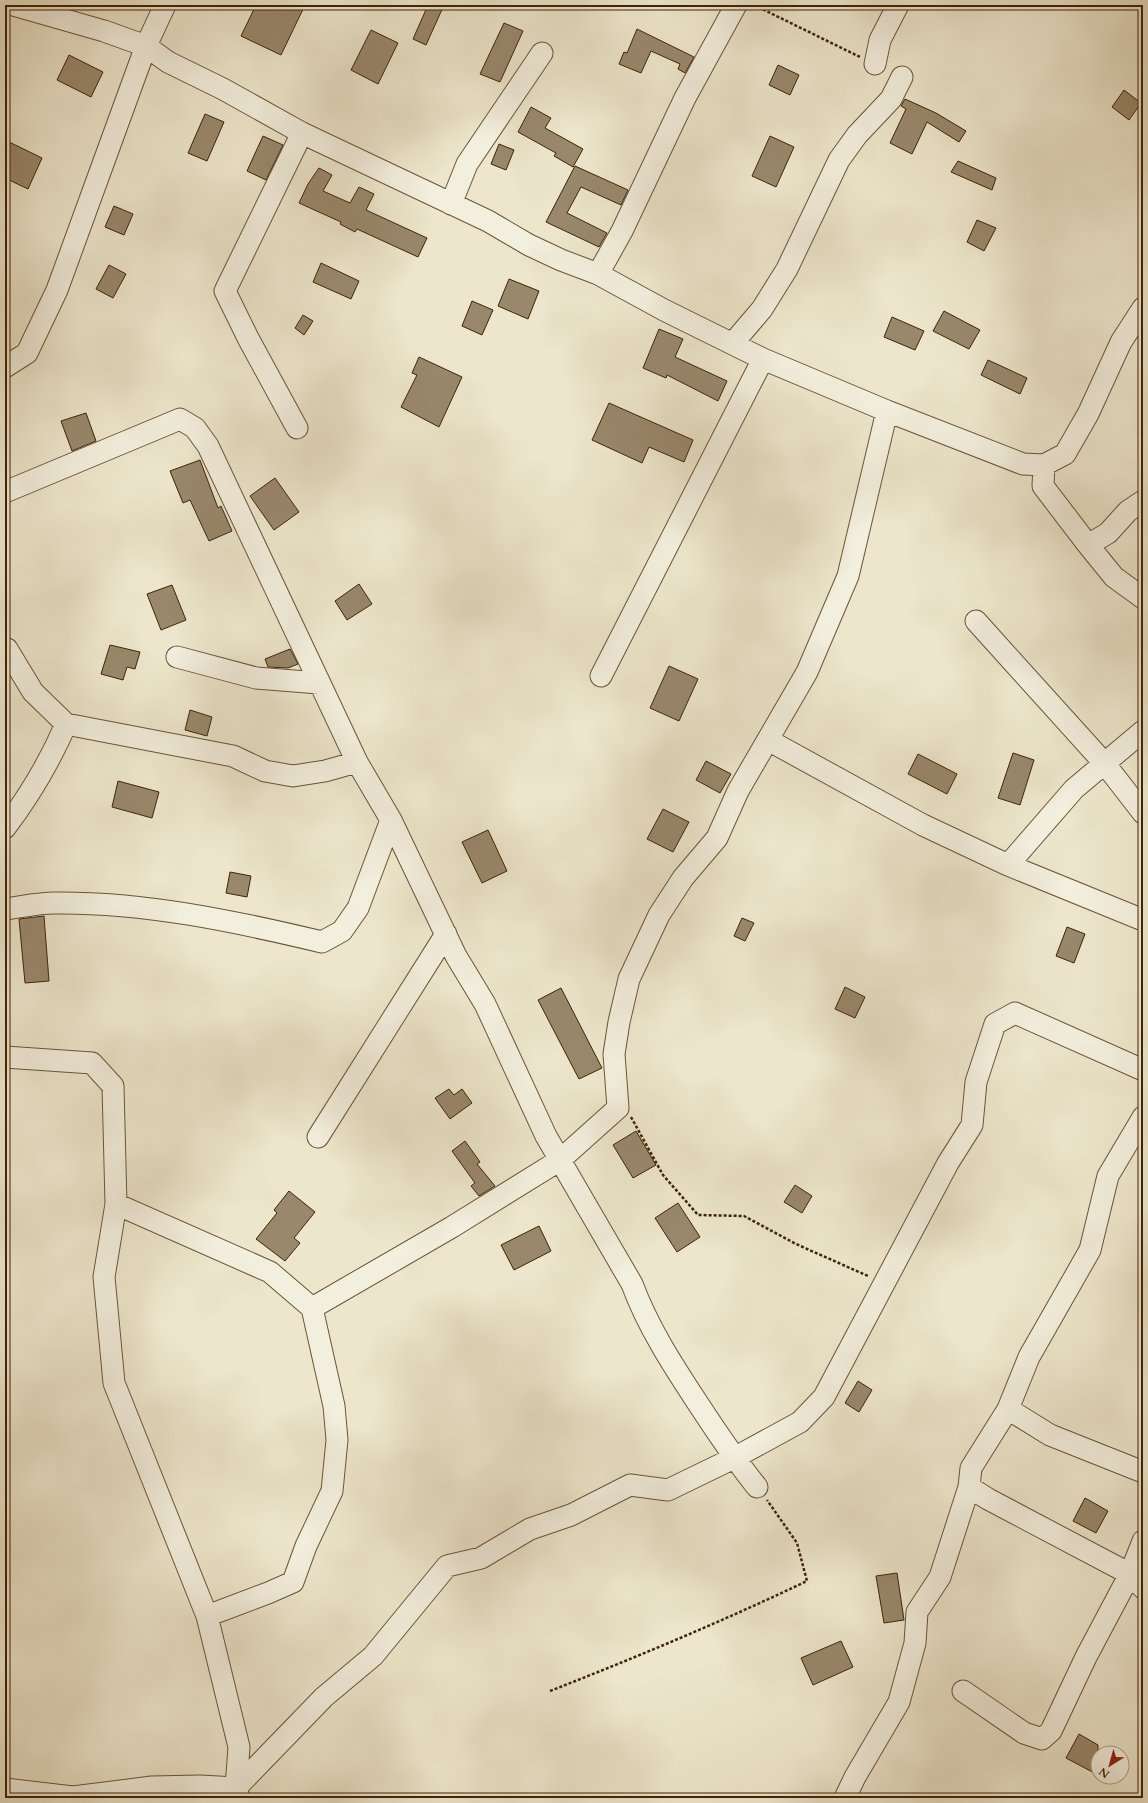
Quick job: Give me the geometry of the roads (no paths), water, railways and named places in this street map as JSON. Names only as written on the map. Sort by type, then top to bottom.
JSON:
[{"type":"street","points":[[13,5],[104,31],[146,46],[168,62],[223,89],[302,133],[488,221],[529,245],[561,260],[598,274],[664,310],[763,359],[887,411],[1023,464],[1044,465],[1065,454],[1088,414],[1121,342],[1143,308]]},
{"type":"street","points":[[5,367],[27,353],[57,290],[146,46],[166,5]]},
{"type":"street","points":[[598,274],[622,231],[685,98],[736,5]]},
{"type":"street","points":[[875,64],[880,40],[898,5]]},
{"type":"street","points":[[451,204],[467,164],[542,53]]},
{"type":"street","points":[[733,343],[762,309],[786,269],[840,160],[857,135],[891,98],[902,77]]},
{"type":"street","points":[[297,428],[248,338],[225,291],[302,133]]},
{"type":"street","points":[[601,676],[763,359]]},
{"type":"street","points":[[312,1308],[452,1226],[560,1160],[618,1108],[614,1054],[619,1022],[629,979],[659,915],[683,878],[717,838],[738,791],[807,672],[848,576],[887,411]]},
{"type":"street","points":[[5,492],[180,419],[195,428],[208,446],[357,762],[391,820],[456,956],[485,1004],[542,1130],[632,1284],[641,1306],[664,1352],[734,1458],[757,1487]]},
{"type":"street","points":[[1044,465],[1043,486],[1114,577],[1143,598]]},
{"type":"street","points":[[1088,545],[1108,533],[1128,512],[1143,501]]},
{"type":"street","points":[[976,621],[1105,764],[1143,813]]},
{"type":"street","points":[[7,648],[33,692],[66,724],[233,756],[265,771],[293,776],[325,771],[357,762]]},
{"type":"street","points":[[177,657],[256,678],[319,683]]},
{"type":"street","points":[[5,828],[27,798],[55,750],[66,724]]},
{"type":"street","points":[[1008,865],[1074,789],[1143,731]]},
{"type":"street","points":[[768,740],[923,825],[1008,865],[1143,920]]},
{"type":"street","points":[[5,909],[52,903],[133,907],[233,921],[322,942],[342,931],[358,908],[391,820]]},
{"type":"street","points":[[318,1137],[446,934]]},
{"type":"street","points":[[238,1793],[324,1697],[373,1656],[446,1566],[481,1558],[530,1529],[571,1515],[630,1485],[668,1490],[734,1458],[800,1422],[824,1397],[948,1163],[972,1125],[976,1082],[995,1024],[1016,1013],[1143,1070]]},
{"type":"street","points":[[5,1057],[92,1063],[113,1086],[116,1204],[104,1277],[114,1383],[207,1616],[239,1747],[238,1793]]},
{"type":"street","points":[[845,1798],[855,1777],[899,1702],[915,1644],[917,1612],[940,1577],[969,1487],[971,1468],[1008,1409],[1030,1357],[1090,1250],[1108,1176],[1143,1116]]},
{"type":"street","points":[[116,1204],[270,1272],[312,1308],[334,1406],[337,1440],[332,1491],[306,1546],[293,1582],[207,1616]]},
{"type":"street","points":[[1008,1409],[1050,1435],[1143,1472]]},
{"type":"street","points":[[969,1487],[1136,1581]]},
{"type":"street","points":[[964,1691],[1024,1733],[1042,1739],[1051,1731],[1086,1657],[1136,1581],[1143,1541]]},
{"type":"street","points":[[5,1789],[73,1797],[152,1787],[200,1786],[238,1793]]}]
